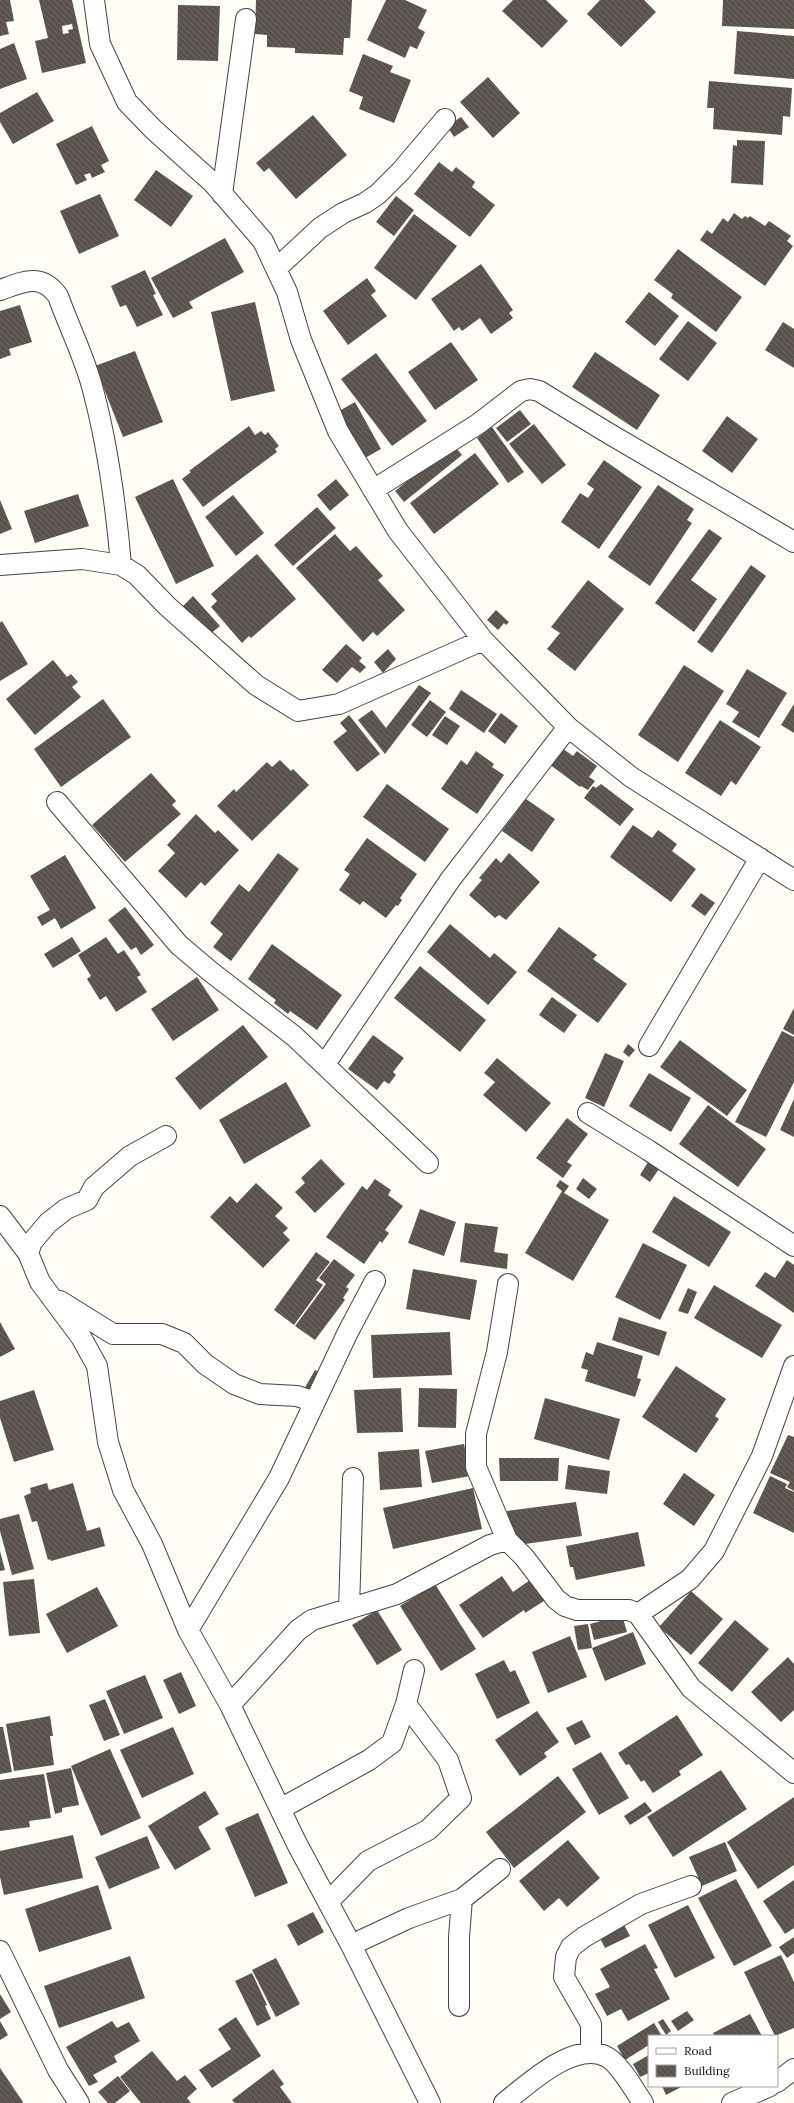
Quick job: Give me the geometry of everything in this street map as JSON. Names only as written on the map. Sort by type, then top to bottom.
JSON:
[{"type":"street","points":[[94,0],[100,44],[127,102],[153,129],[214,183],[263,241],[287,292],[301,340],[338,430],[398,531],[483,640],[568,727],[631,777],[794,880]]},
{"type":"street","points":[[222,194],[246,18]]},
{"type":"street","points":[[277,268],[320,228],[342,213],[365,203],[378,194],[401,171],[445,119]]},
{"type":"street","points":[[0,290],[29,280],[47,284],[58,296],[93,389],[104,436],[116,510],[121,565]]},
{"type":"street","points":[[374,490],[486,418],[521,391],[530,389],[539,391],[794,542]]},
{"type":"street","points":[[0,565],[82,559],[121,565],[137,575],[167,606],[256,684],[298,711],[339,704],[483,640]]},
{"type":"street","points":[[325,1064],[450,880],[568,727]]},
{"type":"street","points":[[57,802],[121,880],[179,944],[211,972],[294,1036],[428,1163]]},
{"type":"street","points":[[649,1046],[760,858]]},
{"type":"street","points":[[588,1113],[648,1150],[794,1246]]},
{"type":"street","points":[[28,1253],[32,1242],[48,1223],[66,1209],[87,1200],[94,1187],[130,1156],[166,1136]]},
{"type":"street","points":[[0,1216],[28,1253],[40,1282],[81,1338],[97,1366],[108,1442],[123,1490],[152,1544],[188,1630],[230,1705],[280,1809],[351,1945],[430,2103]]},
{"type":"street","points":[[188,1630],[280,1478],[348,1332],[375,1281]]},
{"type":"street","points":[[508,1284],[497,1352],[476,1441],[476,1467],[506,1540],[524,1557],[556,1599],[565,1606],[577,1610],[629,1610],[638,1614],[691,1688],[794,1773]]},
{"type":"street","points":[[53,1299],[65,1303],[113,1334],[134,1332],[162,1334],[184,1343],[205,1364],[234,1384],[260,1394],[297,1396],[315,1402]]},
{"type":"street","points":[[638,1614],[690,1579],[714,1550],[762,1456],[794,1366]]},
{"type":"street","points":[[349,1609],[353,1478]]},
{"type":"street","points":[[230,1705],[298,1630],[312,1620],[397,1594],[490,1545],[506,1540]]},
{"type":"street","points":[[280,1809],[369,1760],[392,1743],[406,1704],[414,1670]]},
{"type":"street","points":[[328,1902],[368,1862],[428,1830],[461,1798],[448,1760],[406,1704]]},
{"type":"street","points":[[351,1945],[409,1918],[462,1900],[500,1869]]},
{"type":"street","points":[[591,2052],[591,2024],[564,1978],[566,1957],[572,1947],[584,1937],[641,1904],[691,1886]]},
{"type":"street","points":[[459,2006],[459,1937],[462,1900]]},
{"type":"street","points":[[0,1951],[58,2070],[79,2103]]},
{"type":"street","points":[[504,2103],[549,2067],[591,2052],[606,2056],[617,2066],[643,2103]]},
{"type":"street","points":[[778,2081],[794,2069]]},
{"type":"street","points":[[732,2103],[768,2087]]},
{"type":"building","points":[[0,0],[10,0],[14,21],[6,22],[9,34],[0,36]]},
{"type":"building","points":[[39,0],[72,0],[86,63],[42,73],[35,41],[48,38]],"holes":[[[72,24],[73,29],[68,30],[69,33],[63,34],[62,26]]]},
{"type":"building","points":[[256,0],[352,0],[350,38],[344,38],[343,55],[295,53],[295,48],[267,47],[267,35],[255,34]]},
{"type":"building","points":[[386,0],[405,0],[427,10],[418,28],[425,32],[417,49],[410,46],[405,58],[367,40]]},
{"type":"building","points":[[513,0],[546,0],[568,21],[542,48],[502,11]]},
{"type":"building","points":[[600,0],[644,0],[656,12],[621,47],[587,14]]},
{"type":"building","points":[[723,0],[794,0],[794,29],[722,26]]},
{"type":"building","points":[[178,5],[220,6],[218,61],[177,60]]},
{"type":"building","points":[[737,31],[794,36],[794,79],[734,74]]},
{"type":"building","points":[[14,43],[27,79],[0,89],[0,49]]},
{"type":"building","points":[[363,54],[393,66],[390,72],[411,80],[394,123],[359,109],[363,97],[349,91]]},
{"type":"building","points":[[488,77],[520,113],[493,138],[460,102]]},
{"type":"building","points":[[709,81],[792,88],[790,117],[783,116],[782,135],[713,129],[714,108],[707,108]]},
{"type":"building","points":[[37,92],[54,121],[13,144],[0,122],[0,113]]},
{"type":"building","points":[[313,115],[347,155],[296,199],[269,168],[264,172],[256,163]]},
{"type":"building","points":[[461,117],[469,127],[454,137],[447,126]]},
{"type":"building","points":[[92,126],[109,161],[101,165],[105,172],[92,178],[90,173],[84,175],[87,180],[76,185],[56,144]]},
{"type":"building","points":[[737,140],[765,141],[763,185],[731,183],[733,145],[737,146]]},
{"type":"building","points":[[439,162],[452,172],[456,167],[475,182],[472,187],[495,205],[470,237],[414,194]]},
{"type":"building","points":[[156,170],[193,196],[171,227],[134,200]]},
{"type":"building","points":[[100,194],[119,236],[79,254],[60,211]]},
{"type":"building","points":[[396,196],[414,210],[394,236],[376,222]]},
{"type":"building","points":[[734,213],[742,219],[745,216],[748,218],[750,216],[765,226],[769,221],[791,236],[787,241],[793,246],[765,286],[700,240],[707,230],[712,234],[723,218],[728,222]]},
{"type":"building","points":[[414,214],[457,246],[416,300],[374,268]]},
{"type":"building","points":[[225,238],[244,272],[189,302],[193,308],[173,318],[151,278]]},
{"type":"building","points":[[678,249],[742,297],[716,332],[671,298],[673,294],[654,280]]},
{"type":"building","points":[[481,264],[513,310],[509,313],[513,318],[491,334],[480,318],[462,331],[459,327],[454,331],[431,299]]},
{"type":"building","points":[[145,270],[156,294],[153,295],[163,315],[137,327],[126,305],[120,307],[111,286]]},
{"type":"building","points":[[367,278],[376,291],[371,295],[387,316],[348,345],[323,311]]},
{"type":"building","points":[[649,292],[679,316],[655,346],[625,322]]},
{"type":"building","points":[[255,302],[275,391],[231,401],[211,312]]},
{"type":"building","points":[[20,305],[32,342],[9,349],[11,355],[0,359],[0,311]]},
{"type":"building","points":[[688,321],[717,343],[688,381],[659,359]]},
{"type":"building","points":[[783,322],[794,329],[794,368],[765,350]]},
{"type":"building","points":[[451,342],[478,380],[435,410],[408,372]]},
{"type":"building","points":[[135,351],[163,422],[123,437],[95,366]]},
{"type":"building","points":[[595,352],[660,395],[637,430],[572,387]]},
{"type":"building","points":[[376,353],[427,421],[392,446],[341,379]]},
{"type":"building","points":[[355,402],[381,449],[365,458],[339,411]]},
{"type":"building","points":[[520,410],[531,424],[507,442],[496,428]]},
{"type":"building","points":[[727,416],[758,439],[732,473],[702,451]]},
{"type":"building","points":[[534,424],[566,465],[542,484],[509,444]]},
{"type":"building","points":[[249,426],[255,435],[261,431],[265,435],[268,432],[279,446],[275,449],[277,452],[203,507],[182,479],[191,472],[189,471]]},
{"type":"building","points":[[492,427],[524,472],[508,483],[477,438]]},
{"type":"building","points":[[453,444],[462,455],[404,502],[395,491]]},
{"type":"building","points":[[475,453],[499,484],[434,534],[410,503]]},
{"type":"building","points":[[604,460],[642,487],[599,549],[561,522],[580,493],[588,498],[594,489],[587,484]]},
{"type":"building","points":[[173,479],[214,566],[176,584],[135,497]]},
{"type":"building","points":[[336,479],[349,495],[330,511],[317,495]]},
{"type":"building","points":[[658,485],[694,509],[687,520],[692,523],[650,586],[608,557]]},
{"type":"building","points":[[78,494],[89,526],[35,543],[24,511]]},
{"type":"building","points":[[233,495],[264,533],[236,556],[205,517]]},
{"type":"building","points":[[0,500],[12,529],[0,534]]},
{"type":"building","points":[[317,507],[336,528],[293,566],[274,545]]},
{"type":"building","points":[[709,529],[722,538],[691,580],[717,599],[694,632],[655,603]]},
{"type":"building","points":[[335,534],[350,551],[356,546],[383,576],[378,580],[405,610],[377,636],[373,632],[363,642],[296,568]]},
{"type":"building","points":[[257,554],[296,599],[251,638],[249,636],[242,643],[211,607],[217,601],[211,594]]},
{"type":"building","points":[[751,565],[766,576],[712,653],[697,642]]},
{"type":"building","points":[[588,580],[624,609],[575,671],[547,649],[560,633],[551,627]]},
{"type":"building","points":[[193,596],[220,626],[209,635],[183,606]]},
{"type":"building","points":[[496,610],[509,622],[506,625],[504,623],[498,630],[487,620]]},
{"type":"building","points":[[2,621],[28,664],[0,681],[0,623]]},
{"type":"building","points":[[346,644],[362,658],[359,661],[366,667],[360,673],[352,667],[337,683],[322,670]]},
{"type":"building","points":[[388,649],[396,659],[383,673],[374,662]]},
{"type":"building","points":[[53,660],[67,677],[71,674],[78,682],[72,687],[81,697],[35,735],[6,699]]},
{"type":"building","points":[[684,665],[724,691],[678,762],[638,735]]},
{"type":"building","points":[[747,669],[787,693],[759,738],[732,722],[739,712],[726,704]]},
{"type":"building","points":[[419,685],[431,693],[385,754],[358,720],[372,710],[386,728]]},
{"type":"building","points":[[461,690],[497,714],[484,733],[449,709]]},
{"type":"building","points":[[103,699],[131,737],[61,787],[34,749]]},
{"type":"building","points":[[430,700],[446,712],[427,737],[411,725]]},
{"type":"building","points":[[794,704],[794,733],[781,725]]},
{"type":"building","points":[[501,713],[518,726],[505,744],[488,731]]},
{"type":"building","points":[[349,715],[380,754],[357,772],[333,742],[347,731],[340,723]]},
{"type":"building","points":[[445,716],[460,726],[447,745],[432,735]]},
{"type":"building","points":[[720,720],[761,747],[736,785],[731,781],[721,796],[685,773]]},
{"type":"building","points":[[558,745],[573,756],[577,751],[597,766],[589,777],[595,781],[588,790],[581,786],[580,787],[545,761]]},
{"type":"building","points":[[476,751],[494,764],[492,767],[504,775],[477,814],[441,789],[461,760],[467,765]]},
{"type":"building","points":[[280,760],[291,771],[293,769],[309,785],[252,841],[217,806],[234,789],[236,792],[267,762],[272,767]]},
{"type":"building","points":[[151,773],[176,801],[172,805],[181,814],[125,862],[92,825]]},
{"type":"building","points":[[387,784],[449,829],[425,862],[363,817]]},
{"type":"building","points":[[601,784],[634,809],[620,826],[584,798],[593,786],[596,788]]},
{"type":"building","points":[[526,799],[555,819],[532,852],[502,831]]},
{"type":"building","points":[[196,814],[215,833],[218,830],[239,850],[205,886],[201,882],[186,898],[158,871],[175,853],[167,845]]},
{"type":"building","points":[[633,825],[652,838],[658,830],[677,844],[672,851],[696,869],[671,902],[610,857]]},
{"type":"building","points":[[367,838],[417,874],[400,898],[402,900],[398,906],[396,905],[386,918],[363,901],[360,905],[339,890],[350,874],[344,870]]},
{"type":"building","points":[[278,853],[299,869],[231,961],[213,947],[223,934],[210,923],[239,884],[249,892]]},
{"type":"building","points":[[509,853],[540,882],[506,920],[499,915],[495,918],[469,895],[482,880],[479,878],[496,858],[501,863]]},
{"type":"building","points":[[65,855],[96,908],[61,929],[55,918],[42,926],[37,917],[50,910],[30,876]]},
{"type":"building","points":[[701,893],[715,903],[705,916],[691,906]]},
{"type":"building","points":[[125,907],[154,945],[141,955],[136,947],[131,950],[108,920]]},
{"type":"building","points":[[450,924],[490,958],[494,953],[517,972],[488,1005],[427,952]]},
{"type":"building","points":[[559,927],[597,955],[593,959],[627,984],[598,1023],[527,971]]},
{"type":"building","points":[[72,937],[81,951],[53,968],[44,954]]},
{"type":"building","points":[[106,937],[118,954],[124,950],[141,975],[137,977],[147,992],[116,1012],[106,996],[100,1000],[87,979],[91,976],[78,955]]},
{"type":"building","points":[[272,944],[342,995],[317,1030],[290,1011],[288,1014],[274,1003],[276,1000],[248,979]]},
{"type":"building","points":[[420,966],[486,1020],[460,1052],[394,998]]},
{"type":"building","points":[[197,977],[219,1010],[173,1041],[151,1009]]},
{"type":"building","points":[[552,997],[577,1015],[564,1033],[539,1015]]},
{"type":"building","points":[[794,1008],[794,1035],[783,1029]]},
{"type":"building","points":[[243,1025],[268,1057],[200,1110],[175,1078]]},
{"type":"building","points":[[782,1031],[794,1037],[794,1082],[766,1137],[735,1122]]},
{"type":"building","points":[[373,1035],[404,1058],[393,1072],[396,1075],[389,1084],[384,1081],[377,1090],[348,1069]]},
{"type":"building","points":[[680,1040],[747,1090],[727,1116],[660,1067]]},
{"type":"building","points":[[628,1044],[635,1050],[629,1057],[623,1052]]},
{"type":"building","points":[[605,1053],[624,1061],[604,1107],[585,1098]]},
{"type":"building","points":[[497,1058],[551,1103],[526,1132],[483,1095],[495,1082],[484,1073]]},
{"type":"building","points":[[649,1073],[691,1098],[671,1132],[629,1106]]},
{"type":"building","points":[[286,1082],[311,1126],[244,1164],[219,1120]]},
{"type":"building","points":[[794,1099],[794,1137],[780,1130]]},
{"type":"building","points":[[708,1105],[766,1149],[738,1187],[679,1144]]},
{"type":"building","points":[[567,1118],[588,1134],[567,1162],[572,1165],[563,1178],[536,1158]]},
{"type":"building","points":[[321,1159],[345,1184],[315,1213],[295,1192],[305,1183],[301,1178]]},
{"type":"building","points":[[648,1162],[659,1169],[650,1182],[640,1175]]},
{"type":"building","points":[[583,1178],[597,1189],[589,1199],[576,1189]]},
{"type":"building","points":[[375,1179],[391,1190],[388,1195],[403,1206],[385,1230],[389,1233],[382,1243],[380,1241],[364,1264],[326,1237],[362,1186],[367,1190]]},
{"type":"building","points":[[560,1180],[569,1186],[564,1193],[609,1220],[573,1281],[525,1253],[562,1191],[556,1186]]},
{"type":"building","points":[[256,1183],[283,1208],[275,1216],[288,1228],[283,1233],[290,1240],[263,1268],[210,1217],[230,1196],[237,1203]]},
{"type":"building","points":[[674,1196],[731,1232],[709,1267],[652,1232]]},
{"type":"building","points":[[420,1209],[456,1222],[444,1256],[408,1243]]},
{"type":"building","points":[[465,1223],[498,1227],[494,1252],[508,1254],[507,1269],[460,1262]]},
{"type":"building","points":[[643,1243],[687,1265],[660,1320],[615,1297]]},
{"type":"building","points":[[316,1252],[330,1262],[316,1280],[323,1285],[294,1325],[274,1310]]},
{"type":"building","points":[[334,1259],[355,1275],[346,1287],[349,1289],[343,1298],[345,1300],[315,1340],[295,1326],[326,1284],[319,1278]]},
{"type":"building","points":[[787,1260],[794,1265],[794,1313],[755,1286],[765,1272],[775,1278]]},
{"type":"building","points":[[413,1269],[477,1280],[470,1320],[406,1309]]},
{"type":"building","points":[[714,1285],[782,1325],[762,1358],[694,1318]]},
{"type":"building","points":[[688,1288],[697,1292],[688,1314],[678,1311]]},
{"type":"building","points":[[619,1317],[667,1332],[659,1356],[612,1340]]},
{"type":"building","points":[[0,1322],[15,1349],[0,1357]]},
{"type":"building","points":[[450,1332],[452,1375],[373,1378],[371,1335]]},
{"type":"building","points":[[597,1342],[643,1356],[637,1378],[641,1379],[635,1397],[585,1381],[588,1370],[581,1368],[586,1352],[593,1355]]},
{"type":"building","points":[[676,1366],[726,1399],[715,1416],[719,1419],[696,1453],[642,1417]]},
{"type":"building","points":[[315,1370],[321,1373],[310,1393],[304,1389]]},
{"type":"building","points":[[401,1388],[403,1432],[357,1433],[354,1390]]},
{"type":"building","points":[[419,1388],[457,1389],[456,1428],[418,1427]]},
{"type":"building","points":[[34,1390],[54,1450],[14,1462],[0,1418],[0,1401]]},
{"type":"building","points":[[545,1398],[620,1419],[609,1460],[534,1439]]},
{"type":"building","points":[[788,1435],[794,1437],[794,1491],[787,1487],[790,1482],[770,1473]]},
{"type":"building","points":[[464,1444],[470,1476],[432,1483],[425,1451]]},
{"type":"building","points":[[419,1449],[422,1487],[380,1490],[378,1452]]},
{"type":"building","points":[[499,1458],[559,1458],[558,1481],[500,1481]]},
{"type":"building","points":[[568,1465],[610,1471],[607,1494],[565,1489]]},
{"type":"building","points":[[684,1473],[715,1495],[694,1526],[663,1504]]},
{"type":"building","points":[[770,1476],[787,1484],[785,1488],[794,1492],[794,1533],[753,1513]]},
{"type":"building","points":[[47,1483],[49,1490],[73,1483],[87,1531],[100,1527],[105,1546],[51,1561],[50,1559],[48,1560],[37,1521],[32,1522],[24,1496],[31,1493],[30,1488]]},
{"type":"building","points":[[473,1488],[482,1529],[393,1549],[383,1508]]},
{"type":"building","points":[[576,1502],[582,1536],[518,1545],[511,1539],[507,1511]]},
{"type":"building","points":[[19,1514],[34,1569],[12,1575],[0,1531],[0,1519]]},
{"type":"building","points":[[638,1532],[645,1566],[576,1580],[573,1567],[570,1567],[566,1546]]},
{"type":"building","points":[[0,1551],[5,1570],[0,1571]]},
{"type":"building","points":[[502,1576],[513,1592],[530,1580],[544,1601],[525,1613],[524,1610],[483,1638],[459,1605]]},
{"type":"building","points":[[34,1579],[40,1633],[9,1636],[3,1582]]},
{"type":"building","points":[[435,1584],[476,1649],[441,1671],[400,1606]]},
{"type":"building","points":[[97,1587],[118,1626],[67,1653],[46,1614]]},
{"type":"building","points":[[691,1591],[723,1619],[691,1655],[659,1627]]},
{"type":"building","points":[[377,1610],[402,1650],[377,1665],[352,1625]]},
{"type":"building","points":[[622,1615],[627,1632],[594,1640],[590,1624]]},
{"type":"building","points":[[735,1620],[769,1649],[732,1692],[698,1663]]},
{"type":"building","points":[[588,1624],[592,1648],[578,1650],[574,1626]]},
{"type":"building","points":[[633,1632],[646,1664],[605,1681],[592,1648]]},
{"type":"building","points":[[570,1636],[587,1677],[548,1693],[532,1652]]},
{"type":"building","points":[[788,1657],[794,1664],[794,1710],[781,1722],[751,1692]]},
{"type":"building","points":[[504,1660],[510,1672],[515,1670],[530,1703],[497,1719],[475,1674]]},
{"type":"building","points":[[181,1672],[196,1706],[179,1714],[163,1680]]},
{"type":"building","points":[[145,1675],[163,1718],[124,1734],[106,1691]]},
{"type":"building","points":[[105,1699],[120,1735],[104,1741],[89,1705]]},
{"type":"building","points":[[537,1711],[559,1742],[544,1753],[547,1757],[520,1776],[495,1740]]},
{"type":"building","points":[[677,1715],[703,1755],[679,1771],[681,1775],[653,1793],[644,1780],[641,1782],[629,1764],[626,1765],[618,1753]]},
{"type":"building","points":[[50,1716],[53,1736],[50,1736],[54,1765],[14,1771],[6,1724]]},
{"type":"building","points":[[582,1720],[591,1737],[575,1745],[566,1728]]},
{"type":"building","points":[[0,1727],[3,1727],[12,1772],[0,1774]]},
{"type":"building","points":[[173,1727],[194,1774],[142,1798],[120,1750]]},
{"type":"building","points":[[110,1749],[141,1818],[101,1836],[71,1766]]},
{"type":"building","points":[[601,1752],[629,1798],[599,1815],[572,1769]]},
{"type":"building","points":[[71,1768],[79,1805],[62,1808],[62,1812],[55,1814],[46,1773]]},
{"type":"building","points":[[721,1770],[747,1809],[673,1857],[647,1817]]},
{"type":"building","points":[[44,1774],[51,1818],[29,1821],[30,1827],[0,1831],[0,1780]]},
{"type":"building","points":[[558,1776],[586,1812],[514,1868],[486,1832]]},
{"type":"building","points":[[205,1791],[219,1814],[198,1827],[211,1849],[175,1870],[148,1826]]},
{"type":"building","points":[[794,1797],[794,1865],[758,1889],[727,1842]]},
{"type":"building","points":[[645,1802],[652,1811],[630,1825],[624,1816]]},
{"type":"building","points":[[258,1813],[288,1883],[255,1897],[225,1828]]},
{"type":"building","points":[[73,1835],[83,1878],[4,1895],[0,1877],[0,1851]]},
{"type":"building","points":[[147,1836],[160,1868],[109,1889],[95,1857]]},
{"type":"building","points":[[568,1840],[600,1878],[567,1907],[559,1898],[544,1911],[519,1881]]},
{"type":"building","points":[[725,1842],[737,1871],[702,1886],[689,1857]]},
{"type":"building","points":[[736,1879],[772,1946],[734,1966],[698,1898]]},
{"type":"building","points":[[794,1880],[794,1928],[785,1934],[763,1901]]},
{"type":"building","points":[[98,1885],[112,1929],[39,1952],[25,1909]]},
{"type":"building","points":[[688,1905],[715,1958],[675,1978],[648,1925]]},
{"type":"building","points":[[313,1912],[324,1932],[298,1946],[287,1925]]},
{"type":"building","points":[[623,1923],[630,1936],[605,1948],[599,1936]]},
{"type":"building","points":[[794,1937],[794,1953],[787,1958],[779,1947]]},
{"type":"building","points":[[645,1944],[658,1968],[654,1969],[670,1999],[628,2021],[621,2009],[607,2016],[595,1994],[610,1987],[600,1969]]},
{"type":"building","points":[[781,1955],[794,1982],[794,2028],[775,2035],[744,1972]]},
{"type":"building","points":[[130,1956],[145,1998],[59,2028],[44,1986]]},
{"type":"building","points":[[276,1958],[300,2004],[276,2017],[252,1970]]},
{"type":"building","points":[[252,1973],[267,2005],[265,2006],[271,2019],[257,2026],[235,1981]]},
{"type":"building","points":[[0,1994],[11,2012],[0,2019]]},
{"type":"building","points":[[687,2011],[694,2020],[678,2031],[671,2021]]},
{"type":"building","points":[[750,2014],[761,2035],[714,2035],[713,2033]]},
{"type":"building","points":[[236,2017],[261,2056],[212,2088],[199,2070],[231,2049],[218,2029]]},
{"type":"building","points":[[663,2019],[671,2031],[666,2035],[658,2022]]},
{"type":"building","points":[[0,2021],[8,2035],[0,2040]]},
{"type":"building","points":[[112,2021],[117,2028],[129,2022],[140,2041],[114,2056],[117,2062],[93,2075],[98,2082],[89,2086],[66,2047]]},
{"type":"building","points":[[654,2023],[661,2035],[648,2035],[648,2046],[625,2060],[617,2046]]},
{"type":"building","points":[[152,2051],[177,2081],[185,2075],[197,2089],[187,2098],[191,2103],[141,2103],[120,2077]]},
{"type":"building","points":[[648,2056],[648,2073],[640,2077],[633,2064]]},
{"type":"building","points":[[0,2068],[23,2102],[22,2103],[0,2103]]},
{"type":"building","points":[[273,2069],[284,2084],[280,2087],[292,2103],[235,2103],[232,2100]]},
{"type":"building","points":[[118,2076],[130,2091],[115,2103],[108,2103],[98,2092]]},
{"type":"building","points":[[662,2087],[681,2087],[666,2095]]}]
